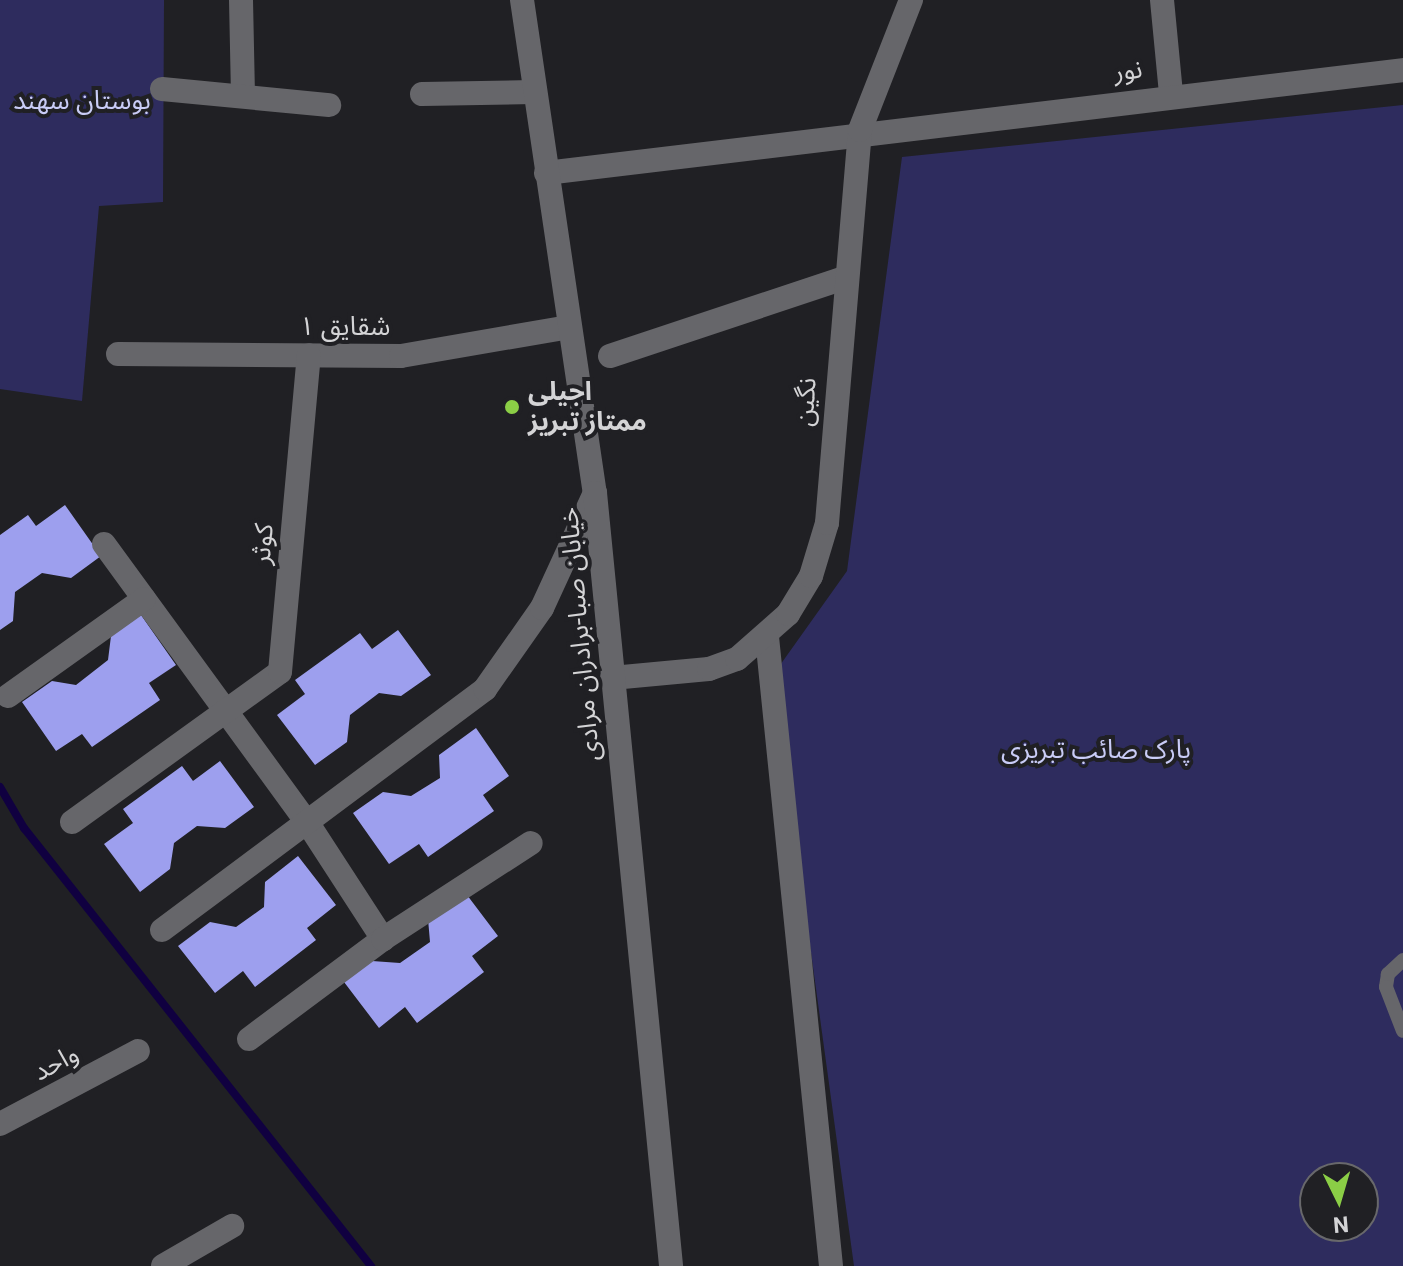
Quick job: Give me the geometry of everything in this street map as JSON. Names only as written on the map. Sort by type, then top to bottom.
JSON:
[{"type":"street","points":[[241,0],[243,95]]},
{"type":"street","name":"خیابان صبا-برادران مرادی","points":[[522,0],[533,92],[595,493],[671,1266]]},
{"type":"street","name":"نگین","points":[[612,678],[709,669],[767,637],[811,576],[827,523],[845,278],[860,130],[911,0]]},
{"type":"street","points":[[1162,0],[1171,94]]},
{"type":"street","name":"نور","points":[[546,173],[860,130],[1403,70]]},
{"type":"street","points":[[162,89],[329,105]]},
{"type":"street","points":[[422,94],[533,92]]},
{"type":"street","points":[[610,356],[845,278]]},
{"type":"street","name":"شقایق ۱","points":[[118,354],[401,356],[569,327]]},
{"type":"street","name":"کوثر","points":[[225,710],[280,672],[309,355]]},
{"type":"street","points":[[162,930],[485,689],[542,608],[595,493]]},
{"type":"street","points":[[104,544],[307,822],[383,939]]},
{"type":"street","points":[[8,696],[144,599]]},
{"type":"street","points":[[767,637],[831,1266]]},
{"type":"street","points":[[72,822],[225,710]]},
{"type":"street","points":[[249,1039],[383,939],[531,843]]},
{"type":"street","name":"واحد","points":[[0,1124],[138,1051]]},
{"type":"street","points":[[163,1266],[232,1226]]},
{"type":"lane","points":[[1403,960],[1388,974],[1386,987],[1403,1031]]},
{"type":"green space","name":"بوستان سهند","points":[[0,0],[164,0],[163,202],[99,206],[82,401],[0,389]]},
{"type":"green space","name":"پارک صائب تبریزی","points":[[1403,105],[1403,1266],[854,1266],[773,675],[847,571],[902,157]]},
{"type":"building","points":[[65,505],[101,556],[71,578],[42,573],[15,592],[13,621],[0,630],[0,535],[28,515],[36,526]]},
{"type":"building","points":[[141,615],[176,665],[149,683],[160,700],[92,747],[82,734],[56,751],[22,702],[52,681],[76,685],[108,660],[111,636]]},
{"type":"building","points":[[398,630],[431,675],[401,696],[379,693],[350,715],[347,742],[315,765],[277,715],[305,694],[295,680],[360,633],[372,649]]},
{"type":"building","points":[[476,728],[509,776],[483,795],[494,811],[428,857],[419,844],[389,864],[353,813],[383,792],[411,796],[440,778],[439,755]]},
{"type":"building","points":[[220,761],[254,807],[225,828],[197,826],[174,843],[170,869],[140,892],[104,844],[133,823],[123,809],[182,766],[193,781]]},
{"type":"building","points":[[298,856],[336,905],[307,928],[316,940],[255,987],[243,971],[215,993],[178,946],[210,922],[236,927],[264,907],[265,882]]},
{"type":"building","points":[[464,891],[498,936],[472,956],[484,972],[417,1023],[405,1007],[379,1028],[344,982],[372,961],[400,963],[430,942],[428,919]]},
{"type":"waterway","points":[[0,787],[24,828],[371,1266]]},
{"type":"place","name":"اجیلی ممتاز تبریز","points":[[512,407]]}]
